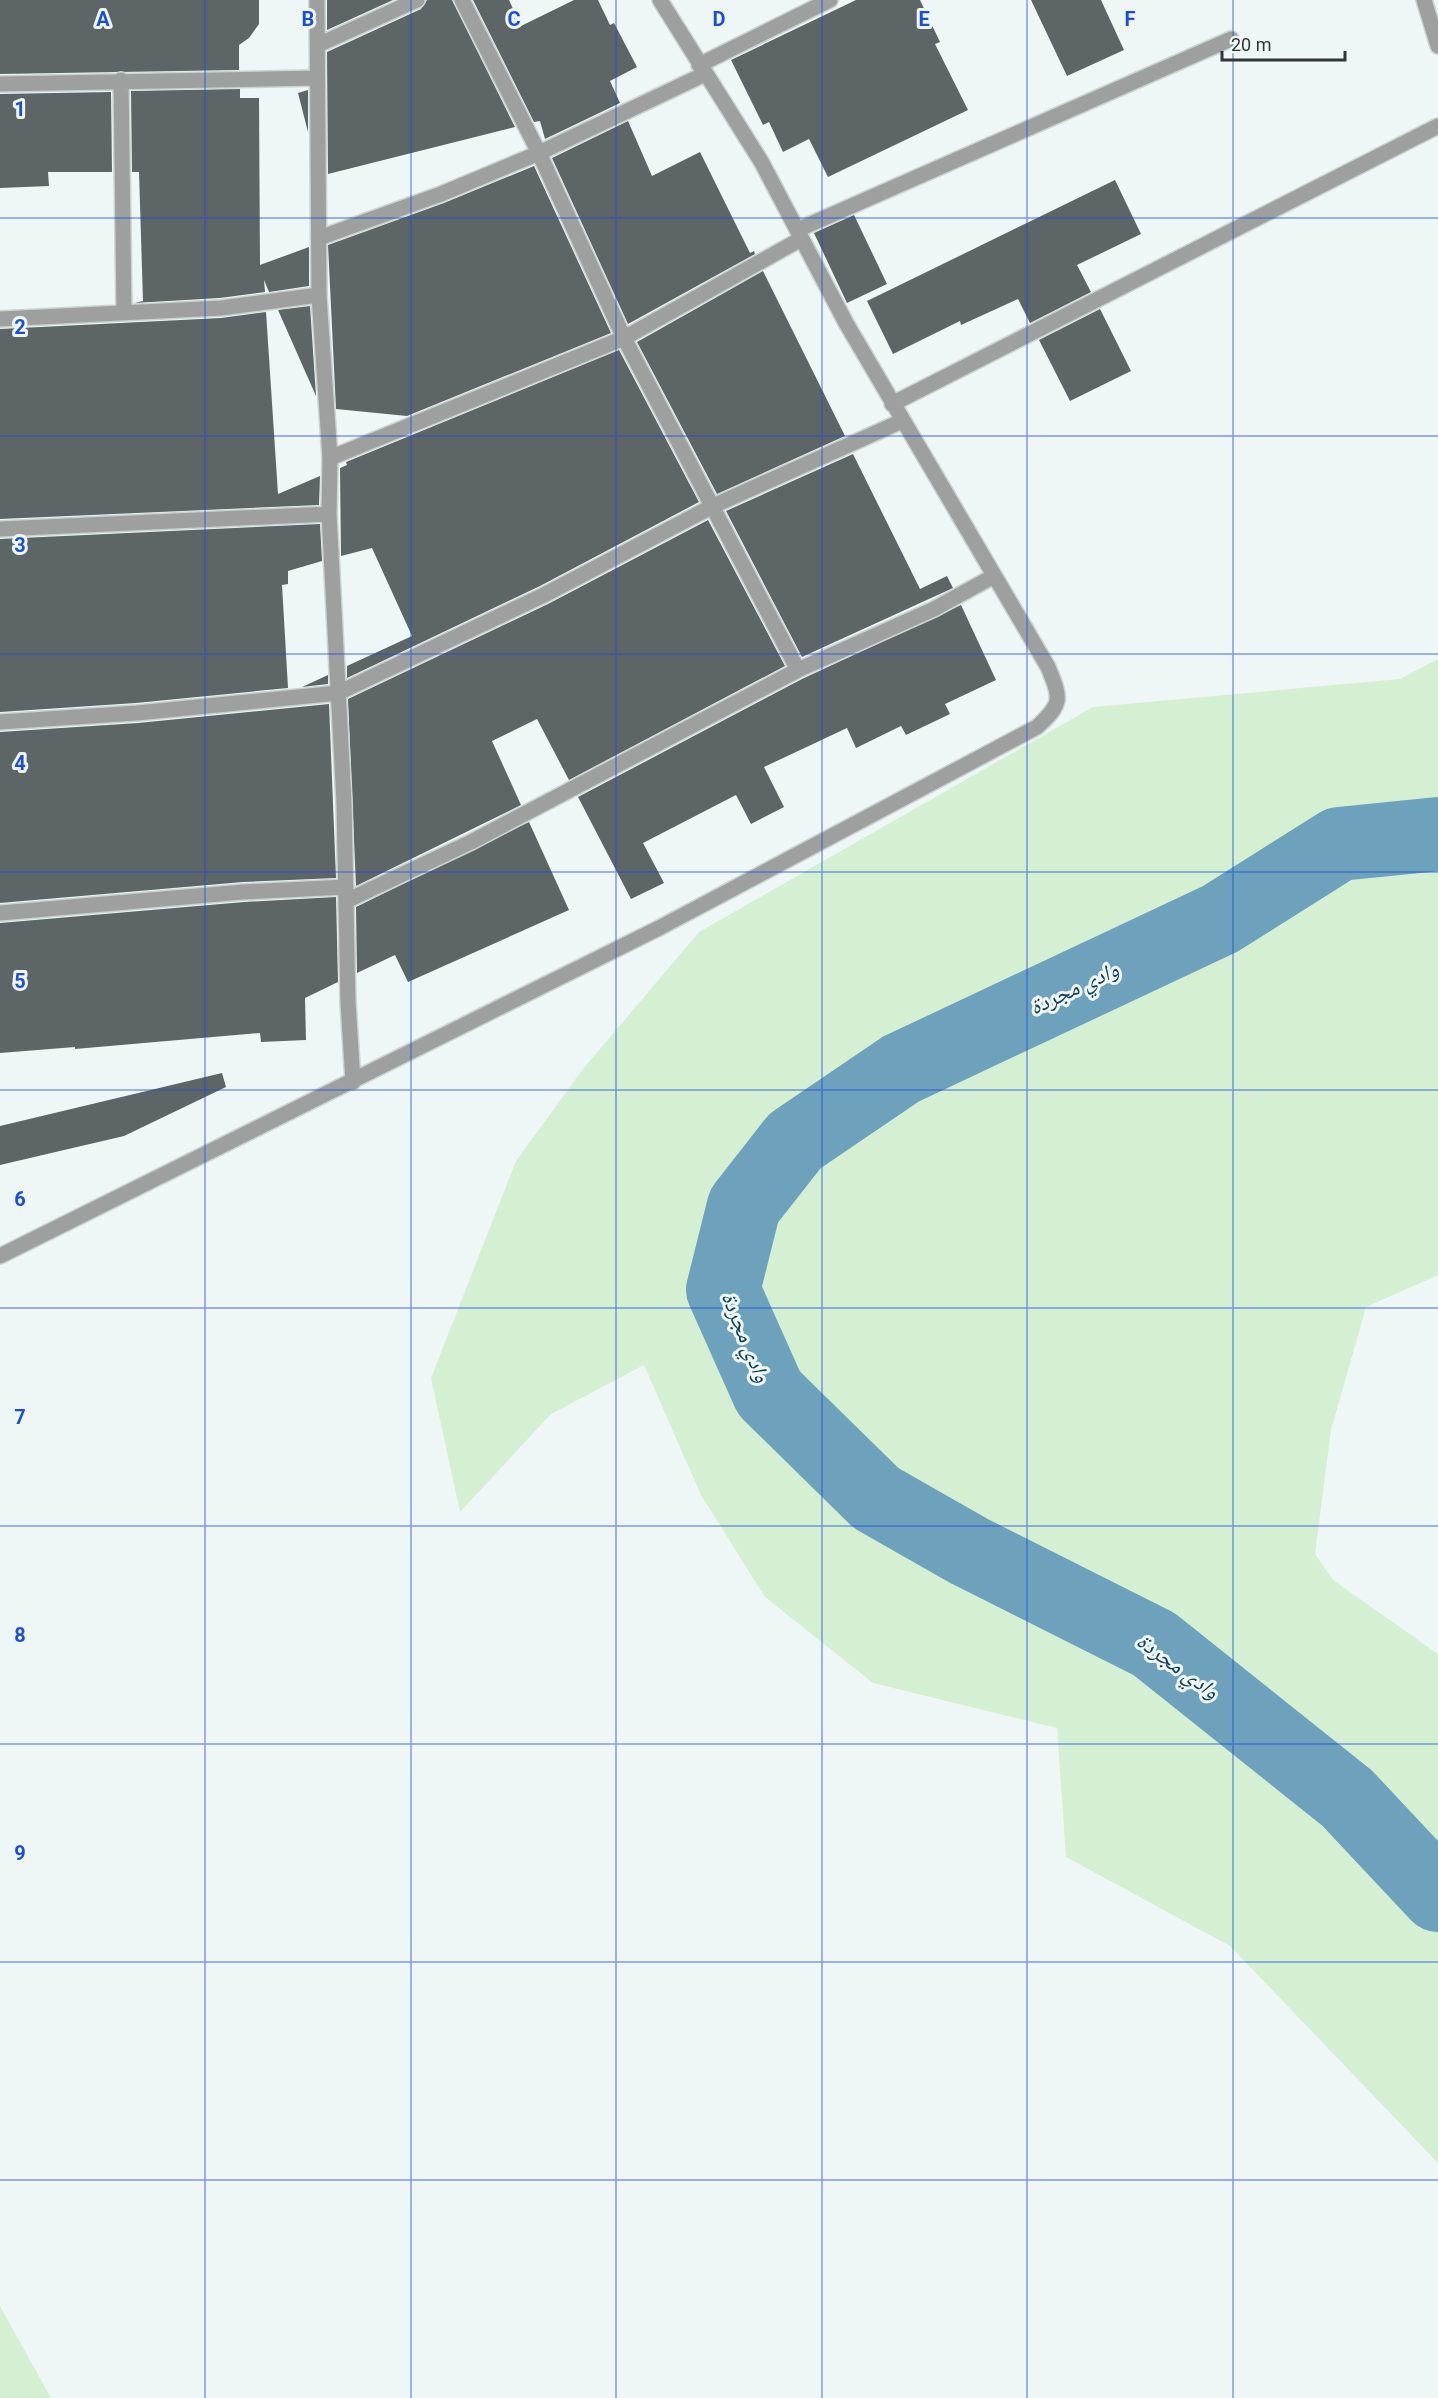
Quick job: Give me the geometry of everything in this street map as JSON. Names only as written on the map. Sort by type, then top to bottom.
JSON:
[{"type":"street","points":[[317,0],[319,295],[330,458],[329,514],[353,1082]]},
{"type":"street","points":[[318,45],[417,0]]},
{"type":"street","points":[[462,0],[539,153],[624,338],[798,670]]},
{"type":"street","points":[[0,1256],[659,928],[1037,727],[1056,710],[1059,695],[1048,667],[950,497],[892,404],[762,163],[660,0]]},
{"type":"street","points":[[319,238],[441,194],[539,153],[830,0]]},
{"type":"street","points":[[1424,0],[1438,46]]},
{"type":"street","points":[[330,458],[624,338],[799,235],[1231,39]]},
{"type":"street","points":[[0,84],[317,78]]},
{"type":"street","points":[[121,80],[124,313]]},
{"type":"street","points":[[892,404],[1438,126]]},
{"type":"street","points":[[0,320],[221,308],[319,295]]},
{"type":"street","points":[[0,722],[137,713],[338,693],[544,595],[713,506],[902,421]]},
{"type":"street","points":[[0,529],[329,514]]},
{"type":"street","points":[[0,913],[243,892],[346,894],[471,842],[798,670],[934,609],[994,576]]},
{"type":"green space","points":[[1438,659],[1438,1275],[1366,1307],[1331,1430],[1315,1554],[1333,1580],[1438,1654],[1438,2163],[1230,1946],[1066,1857],[1057,1728],[873,1683],[765,1597],[701,1495],[644,1365],[551,1414],[460,1512],[431,1378],[516,1161],[583,1069],[699,932],[1093,707],[1400,679]]},
{"type":"green space","points":[[0,2306],[51,2398],[0,2398]]},
{"type":"building","points":[[0,0],[259,0],[259,24],[249,38],[239,45],[239,70],[0,74]]},
{"type":"building","points":[[327,0],[393,0],[327,30]]},
{"type":"building","points":[[427,0],[452,0],[515,127],[328,174],[327,52],[421,9]]},
{"type":"building","points":[[473,0],[509,0],[521,26],[574,0],[598,0],[610,25],[614,23],[637,67],[610,81],[620,103],[545,139],[540,121],[534,122]]},
{"type":"building","points":[[856,0],[920,0],[940,42],[935,44],[968,110],[828,177],[809,139],[783,152],[769,122],[763,125],[731,60]]},
{"type":"building","points":[[1031,0],[1101,0],[1124,50],[1067,76]]},
{"type":"building","points":[[240,89],[240,98],[259,98],[260,265],[309,247],[309,286],[269,292],[264,280],[265,292],[220,298],[134,303],[143,301],[139,172],[132,172],[131,91]]},
{"type":"building","points":[[308,90],[308,132],[298,93]]},
{"type":"building","points":[[111,92],[112,172],[48,172],[49,186],[0,188],[0,94]]},
{"type":"building","points":[[628,121],[652,176],[700,152],[750,253],[754,251],[755,254],[628,324],[552,158]]},
{"type":"building","points":[[534,166],[611,333],[407,416],[336,409],[328,245],[444,203]]},
{"type":"building","points":[[1115,180],[1141,234],[1077,265],[1091,292],[1030,323],[1018,299],[961,325],[960,321],[893,354],[867,301]]},
{"type":"building","points":[[854,215],[887,284],[847,303],[814,233]]},
{"type":"building","points":[[763,271],[845,436],[717,494],[637,342]]},
{"type":"building","points":[[310,306],[316,396],[278,310]]},
{"type":"building","points":[[1100,309],[1131,371],[1070,401],[1039,340]]},
{"type":"building","points":[[266,312],[278,494],[320,476],[319,505],[0,519],[0,329],[221,318]]},
{"type":"building","points":[[619,350],[699,502],[540,586],[347,678],[347,666],[412,636],[372,548],[341,556],[340,468],[347,465],[346,462]]},
{"type":"building","points":[[853,454],[920,589],[947,576],[953,588],[802,657],[726,511]]},
{"type":"building","points":[[708,520],[785,666],[569,780],[537,719],[492,741],[521,805],[356,886],[348,699],[548,604]]},
{"type":"building","points":[[320,524],[322,561],[288,571],[288,584],[282,585],[288,688],[136,703],[0,712],[0,539]]},
{"type":"building","points":[[961,605],[996,680],[945,704],[950,714],[906,735],[901,726],[856,748],[847,728],[764,767],[784,807],[751,824],[736,795],[643,843],[664,883],[631,899],[578,797],[802,679]]},
{"type":"building","points":[[328,675],[328,684],[302,687]]},
{"type":"building","points":[[329,704],[336,878],[243,882],[0,903],[0,732],[138,723]]},
{"type":"building","points":[[529,822],[569,910],[408,982],[395,955],[357,973],[356,907]]},
{"type":"building","points":[[336,897],[338,982],[305,998],[306,1040],[261,1042],[260,1033],[0,1053],[0,923],[244,902]]},
{"type":"building","points":[[222,1073],[226,1087],[124,1136],[0,1165],[0,1126]]},
{"type":"waterway","name":"وادي مجردة","points":[[1438,834],[1339,844],[1220,919],[901,1069],[795,1141],[744,1206],[723,1290],[769,1393],[876,1498],[969,1551],[1154,1644],[1347,1798],[1438,1895]]}]
